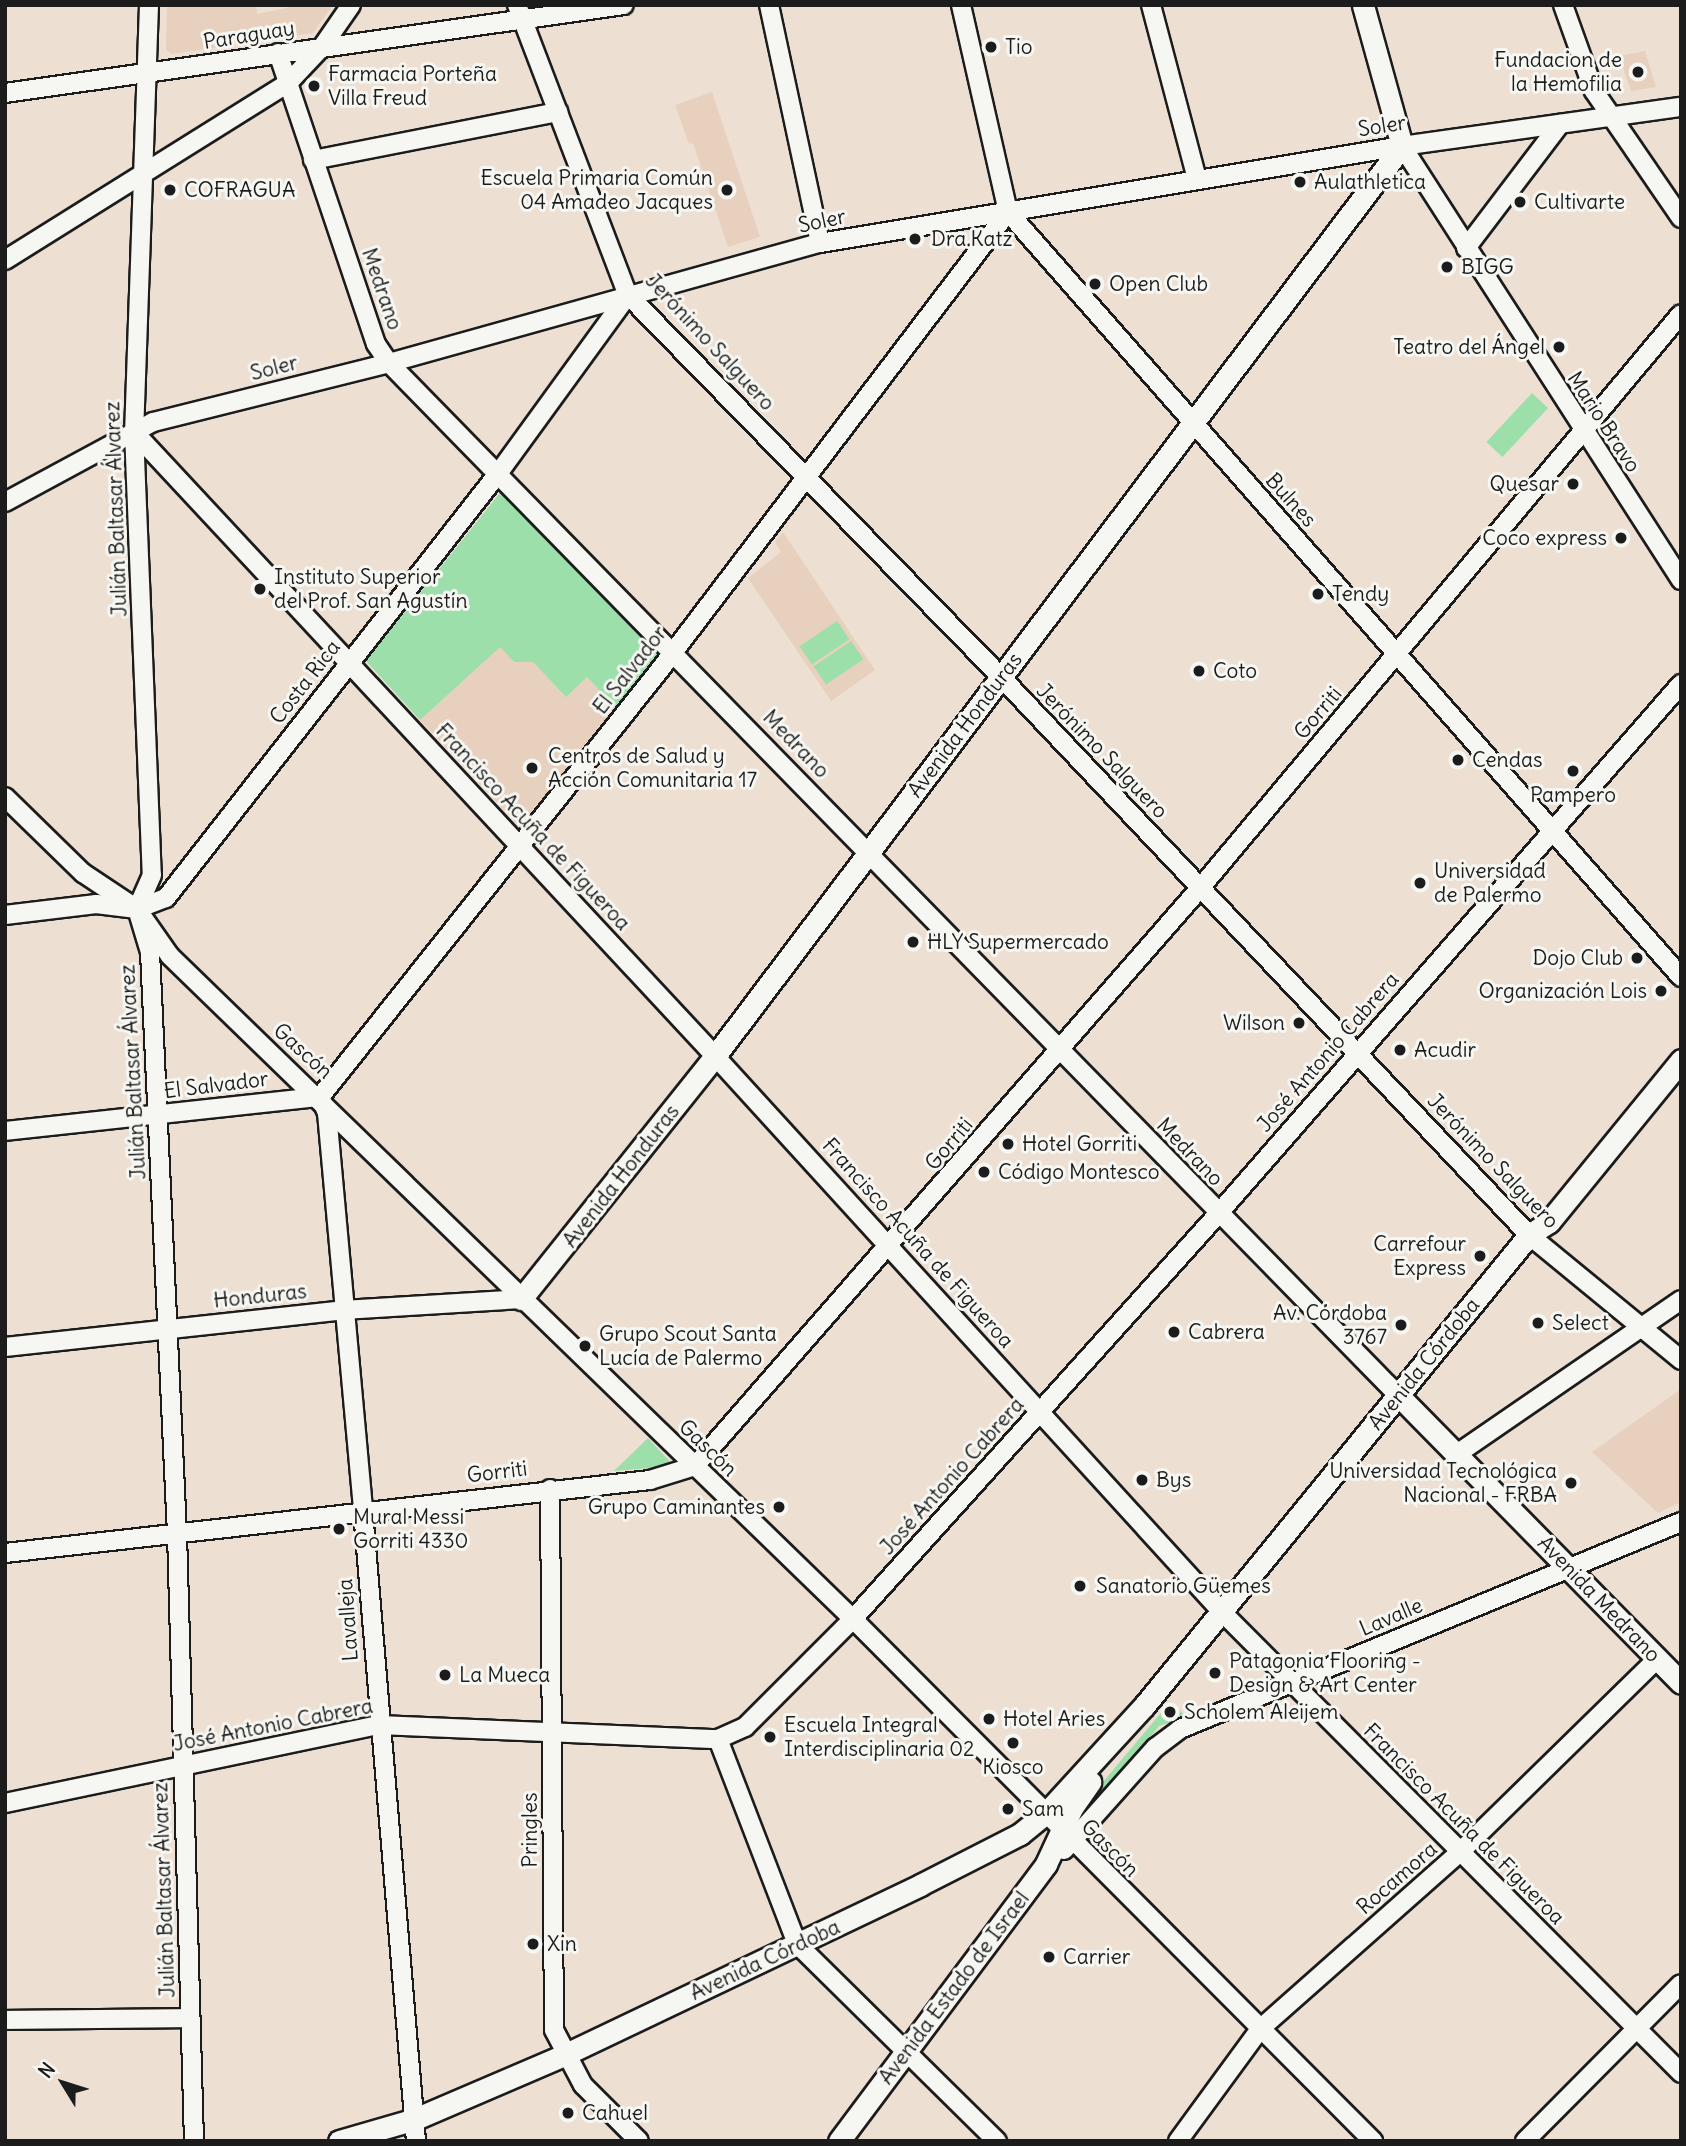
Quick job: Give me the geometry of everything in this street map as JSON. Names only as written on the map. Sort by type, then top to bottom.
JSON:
[{"type":"main road","points":[[1363,5],[1402,146]]},
{"type":"main road","name":"Avenida Honduras","points":[[521,1299],[715,1056],[1402,146]]},
{"type":"main road","name":"Avenida Córdoba","points":[[339,2141],[415,2119],[564,2056],[1020,1834],[1045,1814],[1144,1706],[1529,1235],[1549,1222],[1681,1060]]},
{"type":"main road","name":"Avenida Medrano","points":[[1399,1396],[1570,1567],[1681,1683]]},
{"type":"main road","name":"Avenida Córdoba","points":[[1067,1837],[1144,1706]]},
{"type":"main road","name":"Avenida Estado de Israel","points":[[839,2141],[1067,1837]]},
{"type":"street","name":"Julián Baltasar Álvarez","points":[[149,5],[134,432],[152,875],[138,909],[150,952],[168,1329],[177,1534],[194,2141]]},
{"type":"street","points":[[5,260],[142,171],[288,83],[322,47],[351,5]]},
{"type":"street","name":"Paraguay","points":[[5,93],[322,47],[520,12],[624,5]]},
{"type":"street","points":[[769,5],[820,243]]},
{"type":"street","name":"Bulnes","points":[[961,5],[1007,212],[1681,977]]},
{"type":"street","points":[[1151,5],[1197,179]]},
{"type":"street","points":[[1563,5],[1594,91],[1681,218]]},
{"type":"street","name":"Jerónimo Salguero","points":[[520,12],[628,295],[1001,677],[1529,1235],[1681,1360]]},
{"type":"street","name":"Medrano","points":[[278,53],[376,344],[389,363],[499,471],[1218,1214],[1399,1396]]},
{"type":"street","name":"Soler","points":[[5,502],[153,422],[389,363],[820,243],[1402,146],[1681,107]]},
{"type":"street","points":[[313,160],[558,112]]},
{"type":"street","points":[[1466,248],[1560,124]]},
{"type":"street","name":"Mario Bravo","points":[[1402,146],[1681,580]]},
{"type":"street","name":"El Salvador","points":[[5,1131],[320,1097],[521,848],[1007,212]]},
{"type":"street","name":"Costa Rica","points":[[138,909],[166,898],[499,471],[628,295]]},
{"type":"street","name":"Gorriti","points":[[5,1553],[363,1510],[650,1480],[695,1466],[890,1247],[1201,887],[1681,314]]},
{"type":"street","name":"Francisco Acuña de Figueroa","points":[[134,432],[715,1056],[1221,1611],[1681,2073]]},
{"type":"street","name":"José Antonio Cabrera","points":[[5,1803],[379,1725],[553,1730],[718,1739],[745,1727],[853,1619],[1218,1214],[1681,684]]},
{"type":"street","name":"Gascón","points":[[5,797],[91,880],[138,909],[170,956],[320,1097],[521,1299],[853,1619],[1067,1837],[1373,2141]]},
{"type":"street","points":[[5,915],[96,904],[138,909]]},
{"type":"street","name":"Lavalleja","points":[[320,1097],[327,1113],[416,2141]]},
{"type":"street","name":"Honduras","points":[[5,1347],[343,1310],[521,1299]]},
{"type":"street","points":[[1457,1454],[1681,1300]]},
{"type":"street","name":"Pringles","points":[[550,1489],[553,2015],[564,2056],[583,2085],[639,2141]]},
{"type":"street","name":"Lavalle","points":[[1067,1837],[1164,1739],[1681,1522]]},
{"type":"street","name":"Rocamora","points":[[1178,2141],[1260,2029],[1459,1853],[1657,1659]]},
{"type":"street","points":[[718,1739],[797,1944],[997,2141]]},
{"type":"street","points":[[1525,2141],[1681,1984]]},
{"type":"street","points":[[5,2020],[190,2018]]},
{"type":"shaded area","points":[[167,5],[256,5],[257,14],[301,5],[333,5],[313,33],[172,54],[166,50]]},
{"type":"shaded area","name":"Fundacion de la Hemofilia","points":[[1645,51],[1656,87],[1631,91],[1619,56]]},
{"type":"shaded area","name":"Escuela Primaria Común 04 Amadeo Jacques","points":[[712,92],[760,237],[728,247],[693,143],[689,144],[675,105]]},
{"type":"shaded area","points":[[783,532],[875,670],[831,701],[748,578],[781,552],[775,542]]},
{"type":"shaded area","points":[[500,646],[514,662],[533,662],[565,696],[587,677],[617,708],[523,831],[420,720]]},
{"type":"shaded area","points":[[1681,1389],[1681,1502],[1658,1513],[1592,1452]]},
{"type":"green space","points":[[1532,393],[1548,408],[1502,457],[1486,442]]},
{"type":"green space","points":[[503,489],[660,652],[617,708],[587,677],[566,697],[533,662],[514,662],[500,647],[420,720],[366,661]]},
{"type":"green space","points":[[837,621],[849,639],[812,664],[800,646]]},
{"type":"green space","points":[[851,641],[863,659],[826,684],[814,666]]},
{"type":"green space","points":[[648,1438],[674,1466],[614,1471]]},
{"type":"green space","points":[[1170,1702],[1187,1717],[1159,1726],[1077,1825],[1072,1819]]},
{"type":"place","name":"Tio","points":[[991,47]]},
{"type":"place","name":"Fundacion de la Hemofilia","points":[[1638,72]]},
{"type":"place","name":"Farmacia Porteña Villa Freud","points":[[314,86]]},
{"type":"place","name":"Aulathletica","points":[[1300,182]]},
{"type":"place","name":"COFRAGUA","points":[[170,190]]},
{"type":"place","name":"Escuela Primaria Común 04 Amadeo Jacques","points":[[727,190]]},
{"type":"place","name":"Cultivarte","points":[[1520,202]]},
{"type":"place","name":"Dra.Katz","points":[[915,239]]},
{"type":"place","name":"BIGG","points":[[1447,267]]},
{"type":"place","name":"Open Club","points":[[1095,284]]},
{"type":"place","name":"Teatro del Ángel","points":[[1559,347]]},
{"type":"place","name":"Quesar","points":[[1573,484]]},
{"type":"place","name":"Coco express","points":[[1621,538]]},
{"type":"place","name":"Instituto Superior del Prof. San Agustín","points":[[260,589]]},
{"type":"place","name":"Tendy","points":[[1318,594]]},
{"type":"place","name":"Coto","points":[[1199,671]]},
{"type":"place","name":"Cendas","points":[[1458,760]]},
{"type":"place","name":"Centros de Salud y Acción Comunitaria 17","points":[[532,768]]},
{"type":"place","name":"Pampero","points":[[1573,771]]},
{"type":"place","name":"Universidad de Palermo","points":[[1420,883]]},
{"type":"place","name":"HLY Supermercado","points":[[913,942]]},
{"type":"place","name":"Dojo Club","points":[[1637,958]]},
{"type":"place","name":"Organización Lois","points":[[1661,991]]},
{"type":"place","name":"Wilson","points":[[1299,1023]]},
{"type":"place","name":"Acudir","points":[[1400,1050]]},
{"type":"place","name":"Hotel Gorriti","points":[[1008,1144]]},
{"type":"place","name":"Código Montesco","points":[[984,1172]]},
{"type":"place","name":"Carrefour Express","points":[[1480,1256]]},
{"type":"place","name":"Select","points":[[1538,1323]]},
{"type":"place","name":"Av. Córdoba 3767","points":[[1401,1325]]},
{"type":"place","name":"Cabrera","points":[[1174,1332]]},
{"type":"place","name":"Grupo Scout Santa Lucía de Palermo","points":[[585,1346]]},
{"type":"place","name":"Bys","points":[[1142,1480]]},
{"type":"place","name":"Universidad Tecnológica Nacional - FRBA","points":[[1571,1483]]},
{"type":"place","name":"Grupo Caminantes","points":[[779,1507]]},
{"type":"place","name":"Mural Messi Gorriti 4330","points":[[339,1529]]},
{"type":"place","name":"Sanatorio Güemes","points":[[1080,1586]]},
{"type":"place","name":"Patagonia Flooring - Design & Art Center","points":[[1215,1673]]},
{"type":"place","name":"La Mueca","points":[[445,1675]]},
{"type":"place","name":"Scholem Aleijem","points":[[1170,1712]]},
{"type":"place","name":"Hotel Aries","points":[[989,1719]]},
{"type":"place","name":"Escuela Integral Interdisciplinaria 02","points":[[770,1737]]},
{"type":"place","name":"Kiosco","points":[[1013,1743]]},
{"type":"place","name":"Sam","points":[[1008,1809]]},
{"type":"place","name":"Xin","points":[[533,1944]]},
{"type":"place","name":"Carrier","points":[[1049,1957]]},
{"type":"place","name":"Cahuel","points":[[568,2113]]}]
